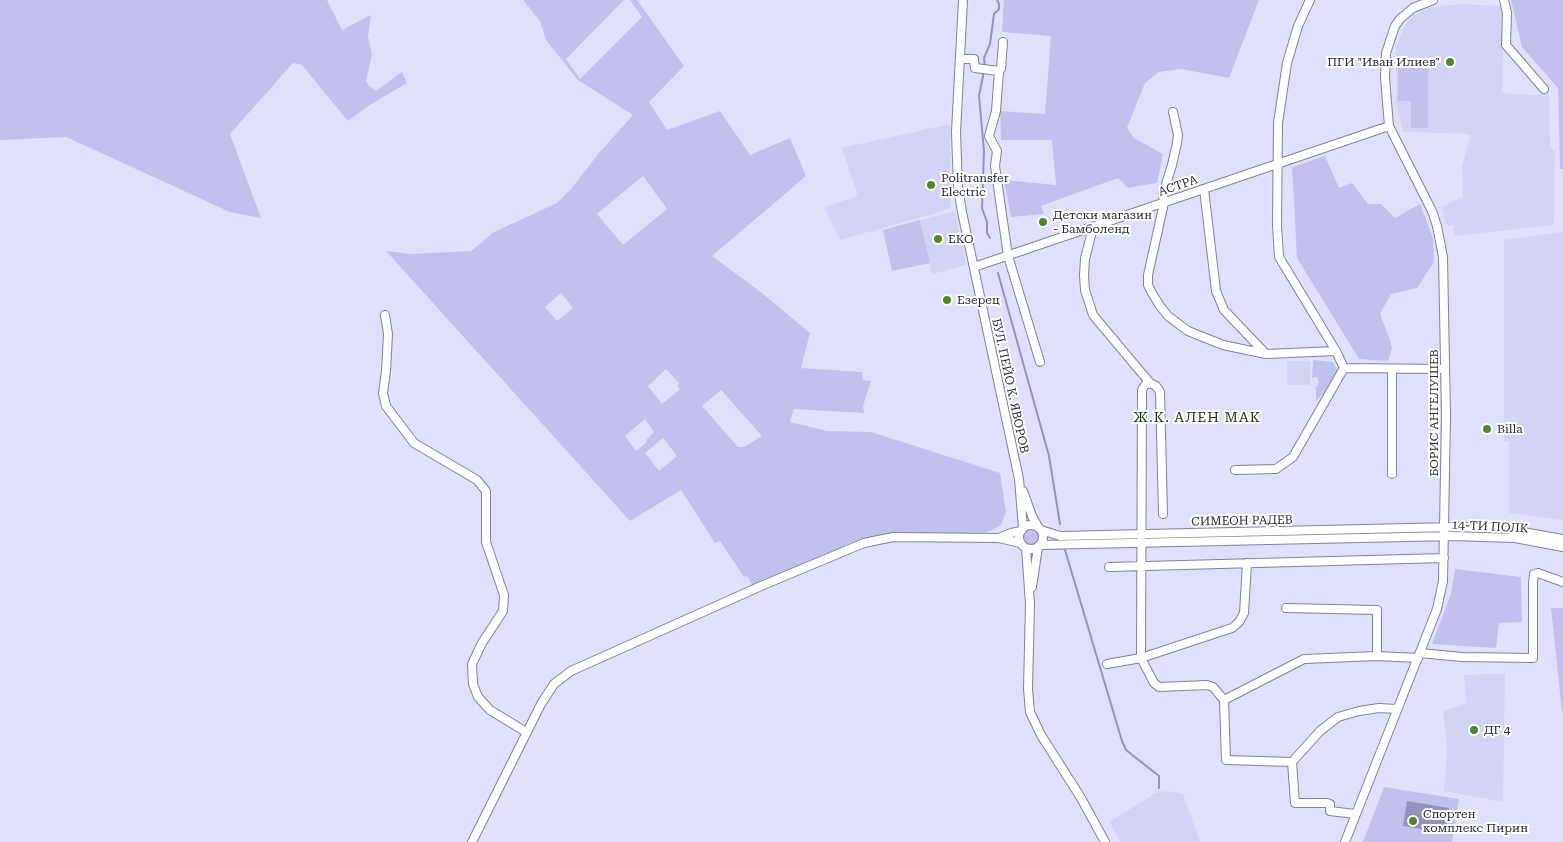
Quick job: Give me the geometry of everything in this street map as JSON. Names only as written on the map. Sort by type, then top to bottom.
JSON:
[{"type":"street","name":"БУЛ. ПЕЙО К. ЯВОРОВ","points":[[963,0],[956,132],[957,167],[962,212],[1019,479],[1032,516],[1039,529]]},
{"type":"street","points":[[1310,0],[1298,26],[1286,63],[1278,123],[1279,257],[1336,351],[1344,368]]},
{"type":"street","name":"БОРИС АНГЕЛУШЕВ","points":[[1346,842],[1355,814],[1419,656],[1441,596],[1445,532],[1445,276],[1439,234],[1425,195],[1389,126],[1386,107],[1385,66],[1391,34],[1400,19],[1413,8],[1433,0]]},
{"type":"street","points":[[1504,0],[1507,13],[1506,44],[1544,89]]},
{"type":"street","points":[[960,59],[974,59],[975,68],[996,71],[1001,69],[1003,42]]},
{"type":"street","points":[[996,71],[996,112],[989,136],[997,151],[995,166],[1008,256],[1040,362]]},
{"type":"street","points":[[1173,112],[1178,135],[1172,165],[1163,194],[1164,203],[1148,275],[1148,285],[1160,306],[1168,316],[1188,331],[1224,345],[1266,354],[1336,351]]},
{"type":"street","name":"АСТРА","points":[[974,268],[1389,126]]},
{"type":"street","points":[[1204,189],[1216,291],[1224,310],[1266,354]]},
{"type":"street","points":[[1093,227],[1085,259],[1084,275],[1093,315],[1150,383],[1156,386],[1160,392],[1163,514]]},
{"type":"street","points":[[385,315],[388,334],[386,371],[382,393],[386,406],[414,443],[477,480],[486,491],[486,542],[504,595],[503,612],[482,643],[472,664],[473,684],[478,697],[490,710],[526,732]]},
{"type":"street","points":[[1344,368],[1445,369]]},
{"type":"street","points":[[1235,470],[1276,469],[1293,456],[1344,368]]},
{"type":"street","points":[[1392,368],[1392,474]]},
{"type":"street","points":[[1150,383],[1145,385],[1142,390],[1141,658],[1154,683],[1159,687],[1207,684],[1213,687],[1224,700],[1226,760],[1292,762]]},
{"type":"street","name":"БУЛ. ПЕЙО К. ЯВОРОВ","points":[[1019,479],[1022,529]]},
{"type":"street","points":[[1000,538],[1032,525],[1039,529],[1043,537],[1039,546],[1030,604],[1028,689],[1030,712],[1041,735],[1105,842]]},
{"type":"street","name":"14-ТИ ПОЛК","points":[[1445,532],[1501,528],[1563,539]]},
{"type":"street","points":[[1022,529],[1019,535],[1023,546],[1030,604]]},
{"type":"street","name":"СИМЕОН РАДЕВ","points":[[1039,529],[1060,536],[1142,538],[1445,532]]},
{"type":"street","name":"14-ТИ ПОЛК","points":[[1445,532],[1515,538],[1563,547]]},
{"type":"street","points":[[472,842],[541,704],[554,684],[571,671],[805,567],[864,543],[893,537],[1000,538],[1034,549],[1039,546]]},
{"type":"street","name":"СИМЕОН РАДЕВ","points":[[1039,546],[1142,538]]},
{"type":"street","points":[[1109,567],[1444,558]]},
{"type":"street","points":[[1108,664],[1141,658],[1232,628],[1239,622],[1244,613],[1247,563]]},
{"type":"street","points":[[1224,700],[1304,659],[1377,656],[1533,658],[1534,574],[1538,573],[1563,582]]},
{"type":"street","points":[[1286,608],[1377,610],[1377,656]]},
{"type":"street","points":[[1355,814],[1330,811],[1330,804],[1328,803],[1295,803],[1292,762],[1320,731],[1338,717],[1379,708],[1397,709]]},
{"type":"shaded area","points":[[0,0],[327,0],[342,30],[371,15],[368,37],[372,54],[366,81],[369,86],[376,91],[402,72],[407,83],[368,106],[348,121],[302,65],[293,63],[230,134],[261,218],[230,212],[66,137],[0,140]]},
{"type":"shaded area","points":[[523,0],[624,0],[566,59],[580,79],[642,17],[630,0],[637,0],[684,66],[649,102],[667,130],[720,111],[750,155],[790,138],[806,176],[712,256],[762,293],[810,333],[801,368],[862,372],[863,380],[871,381],[863,406],[864,413],[794,409],[790,422],[827,431],[871,432],[1000,473],[1006,512],[1001,525],[988,532],[891,534],[871,537],[852,542],[813,561],[752,585],[747,576],[744,577],[720,541],[715,543],[681,490],[630,521],[386,251],[411,254],[471,251],[494,232],[557,203],[633,115],[578,80],[546,40],[540,21]],"holes":[[[643,176],[667,209],[623,245],[597,214]],[[561,293],[573,308],[557,321],[545,307]],[[666,369],[679,383],[677,386],[680,389],[662,404],[648,386]],[[721,390],[762,436],[744,447],[738,447],[702,406]],[[645,419],[654,432],[647,439],[646,443],[636,451],[625,436]],[[663,438],[677,456],[659,471],[645,453]]]},
{"type":"shaded area","points":[[1004,0],[1259,0],[1229,78],[1181,69],[1159,72],[1145,83],[1127,128],[1134,138],[1163,154],[1157,183],[1128,188],[1118,178],[1041,206],[1044,214],[1011,217],[1004,180],[1056,185],[1052,140],[1001,140],[1000,111],[1045,114],[1051,36],[1002,32]]},
{"type":"shaded area","points":[[1511,0],[1563,0],[1563,169],[1560,169],[1558,88],[1522,47]]},
{"type":"shaded area","points":[[1460,4],[1502,6],[1504,25],[1502,93],[1535,95],[1549,92],[1550,147],[1555,151],[1554,225],[1455,236],[1453,225],[1447,226],[1441,207],[1463,197],[1462,166],[1471,134],[1403,132],[1396,102],[1396,48],[1404,29],[1408,21],[1414,16],[1431,7]]},
{"type":"shaded area","points":[[1398,62],[1428,62],[1428,128],[1411,128],[1411,101],[1398,101]]},
{"type":"shaded area","points":[[950,124],[950,208],[840,240],[824,207],[858,196],[842,148]]},
{"type":"shaded area","points":[[1325,156],[1339,188],[1352,183],[1368,204],[1381,204],[1395,218],[1420,204],[1433,238],[1434,262],[1417,288],[1391,294],[1380,314],[1392,349],[1388,361],[1359,359],[1297,258],[1292,167]]},
{"type":"shaded area","points":[[955,211],[966,265],[932,274],[920,220]]},
{"type":"shaded area","points":[[920,220],[930,263],[892,271],[883,230]]},
{"type":"shaded area","points":[[1563,232],[1563,520],[1509,513],[1509,442],[1504,441],[1504,240]]},
{"type":"shaded area","points":[[1313,360],[1333,362],[1339,373],[1330,387],[1316,401],[1316,387],[1319,383],[1317,377],[1312,378]]},
{"type":"shaded area","points":[[1287,361],[1310,361],[1310,385],[1287,385]]},
{"type":"shaded area","points":[[1031,528],[1039,533],[1040,537],[1035,545],[1031,546],[1023,541],[1022,537],[1027,529]]},
{"type":"shaded area","points":[[1455,569],[1521,577],[1522,622],[1499,623],[1496,648],[1432,644],[1451,594]]},
{"type":"shaded area","points":[[1551,608],[1563,608],[1563,712],[1562,712]]},
{"type":"shaded area","name":"ДГ 4","points":[[1505,673],[1503,802],[1444,791],[1447,749],[1443,711],[1467,704],[1464,675]]},
{"type":"shaded area","name":"Спортен комплекс Пирин","points":[[1384,787],[1459,799],[1452,842],[1363,842]]},
{"type":"shaded area","points":[[1167,791],[1183,794],[1200,842],[1120,842],[1110,822],[1155,793]]},
{"type":"shaded area","points":[[1407,801],[1449,808],[1445,833],[1403,826]]},
{"type":"waterway","points":[[985,67],[984,58],[990,44],[994,14],[999,9],[997,0]]},
{"type":"waterway","points":[[984,71],[979,96],[984,151],[982,208],[987,222],[987,233],[990,238]]},
{"type":"waterway","points":[[998,273],[1049,456],[1060,524]]},
{"type":"waterway","points":[[1065,550],[1122,741],[1126,750],[1159,776],[1159,788]]},
{"type":"place","name":"ПГИ \"Иван Илиев\"","points":[[1450,62]]},
{"type":"place","name":"Politransfer Electric","points":[[931,185]]},
{"type":"place","name":"Детски магазин - Бамболенд","points":[[1043,222]]},
{"type":"place","name":"EKO","points":[[938,239]]},
{"type":"place","name":"Езерец","points":[[947,300]]},
{"type":"place","name":"Billa","points":[[1487,429]]},
{"type":"place","name":"ДГ 4","points":[[1474,730]]},
{"type":"place","name":"Спортен комплекс Пирин","points":[[1413,821]]},
{"type":"district","name":"Ж.К. АЛЕН МАК","points":[[1197,418]]}]
